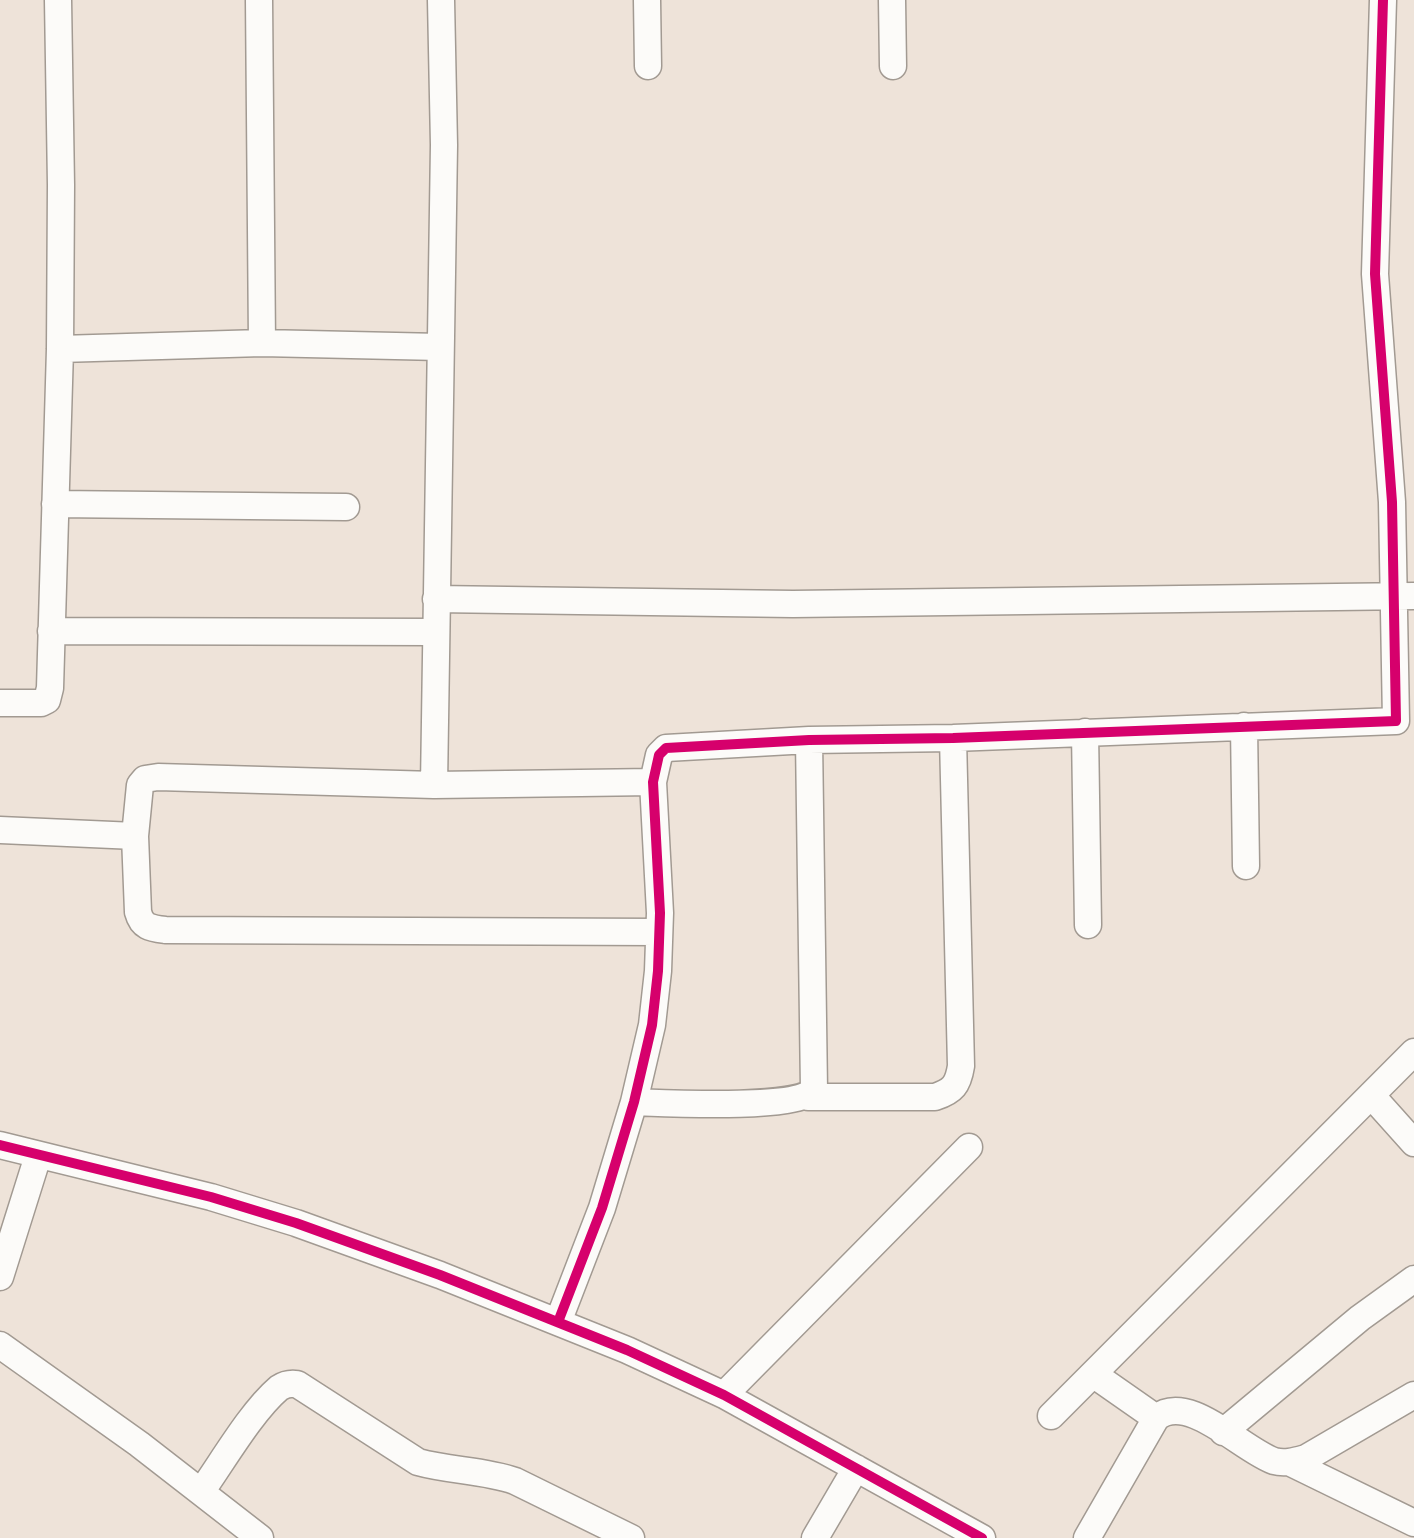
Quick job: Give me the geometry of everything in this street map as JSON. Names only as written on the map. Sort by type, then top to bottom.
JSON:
[{"type":"street","points":[[0,703],[41,703],[47,700],[60,349],[58,0]]},
{"type":"street","points":[[259,0],[262,343]]},
{"type":"street","points":[[434,785],[444,145],[441,0]]},
{"type":"street","points":[[647,0],[648,66]]},
{"type":"street","points":[[892,0],[893,66]]},
{"type":"street","points":[[558,1322],[602,1208],[634,1102],[652,1025],[659,932],[653,782],[659,755],[666,748],[809,740],[953,738],[1405,721],[1403,596],[1392,502],[1401,439],[1375,274],[1383,0]]},
{"type":"street","points":[[60,349],[262,343],[440,347]]},
{"type":"street","points":[[55,504],[346,507]]},
{"type":"street","points":[[436,599],[793,604],[1403,596]]},
{"type":"street","points":[[51,631],[435,632]]},
{"type":"street","points":[[1244,726],[1246,866]]},
{"type":"street","points":[[1085,732],[1088,925]]},
{"type":"street","points":[[634,1102],[733,1103],[808,1097],[935,1097],[951,1091],[959,1082],[961,1050],[953,738]]},
{"type":"street","points":[[808,1097],[816,1081],[809,740]]},
{"type":"street","points":[[653,782],[434,785],[145,779],[137,792],[138,912],[140,922],[148,928],[181,931],[659,932]]},
{"type":"street","points":[[0,830],[135,836]]},
{"type":"street","points":[[1051,1416],[1414,1052]]},
{"type":"street","points":[[1371,1095],[1414,1143]]},
{"type":"street","points":[[0,1145],[160,1184],[296,1223],[558,1322],[724,1395],[982,1538]]},
{"type":"street","points":[[724,1395],[969,1147]]},
{"type":"street","points":[[0,1277],[38,1156]]},
{"type":"street","points":[[1223,1432],[1360,1318],[1414,1279]]},
{"type":"street","points":[[0,1345],[139,1444],[260,1538]]},
{"type":"street","points":[[1093,1374],[1156,1418]]},
{"type":"street","points":[[201,1492],[259,1411],[279,1389],[290,1383],[297,1384],[418,1462],[439,1468],[500,1475],[631,1538]]},
{"type":"street","points":[[1087,1538],[1156,1418],[1164,1411],[1175,1409],[1191,1413],[1263,1456],[1276,1462],[1289,1462],[1306,1458],[1414,1395]]},
{"type":"street","points":[[1289,1462],[1414,1523]]},
{"type":"street","points":[[815,1538],[856,1468]]},
{"type":"cycle path","points":[[558,1322],[602,1208],[634,1102],[652,1025],[660,913],[653,782],[659,755],[666,748],[809,740],[953,738],[1396,721],[1392,502],[1375,274],[1383,0]]},
{"type":"cycle path","points":[[0,1145],[211,1197],[296,1223],[440,1275],[627,1350],[724,1395],[982,1538]]}]
